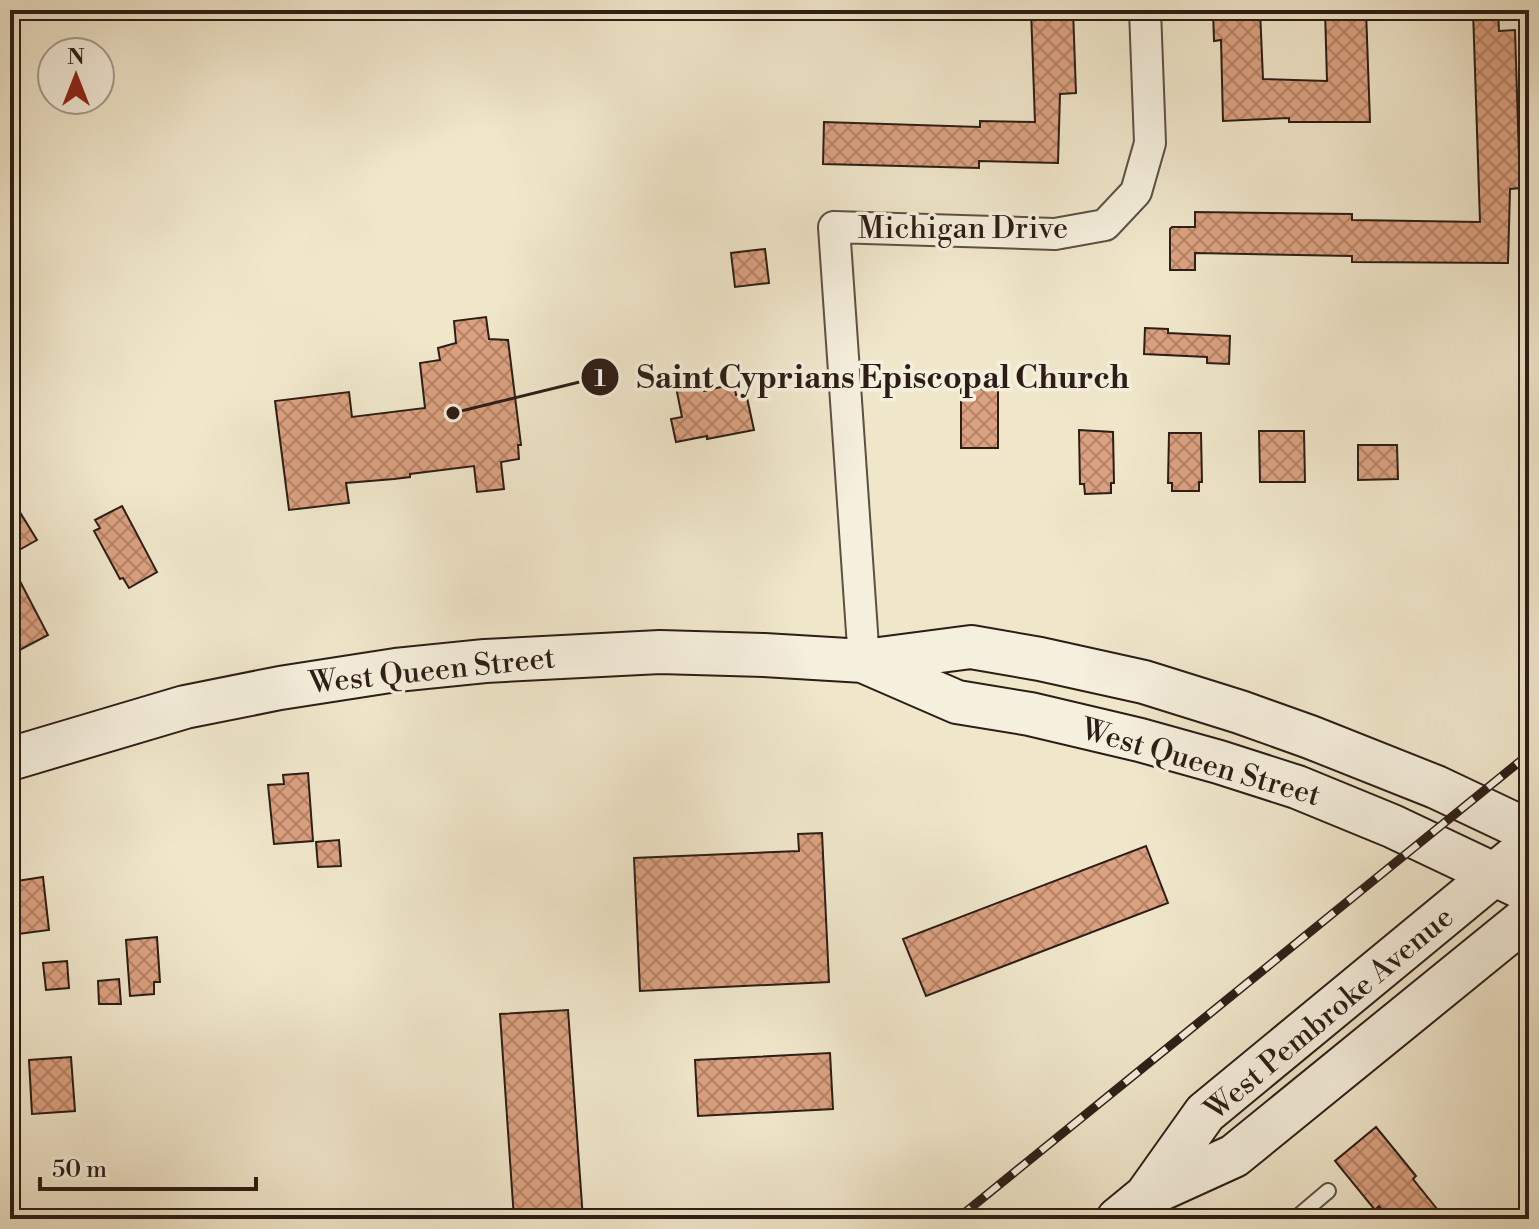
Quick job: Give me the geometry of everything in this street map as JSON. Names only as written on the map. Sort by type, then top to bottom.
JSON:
[{"type":"main road","name":"West Queen Street","points":[[10,759],[185,707],[396,670],[485,661],[660,652],[864,661],[971,647],[1144,682],[1240,712],[1436,787],[1529,831]]},
{"type":"main road","name":"West Queen Street","points":[[864,661],[957,702],[1030,714],[1140,740],[1284,783],[1392,826],[1512,883]]},
{"type":"main road","name":"West Pembroke Avenue","points":[[1132,1208],[1205,1113],[1512,883],[1529,845]]},
{"type":"main road","name":"West Pembroke Avenue","points":[[1132,1208],[1234,1156],[1529,916]]},
{"type":"street","name":"Michigan Drive","points":[[864,661],[834,227],[1055,234],[1105,225],[1136,192],[1150,143],[1145,10]]},
{"type":"lane","points":[[1295,1219],[1328,1191]]},
{"type":"building","points":[[1031,10],[1073,10],[1076,93],[1060,94],[1058,163],[979,161],[979,168],[823,164],[824,122],[980,127],[980,121],[1035,122]]},
{"type":"building","points":[[1213,10],[1260,10],[1263,79],[1327,81],[1325,10],[1366,10],[1370,122],[1289,122],[1289,118],[1223,121],[1221,40],[1214,41]]},
{"type":"building","points":[[1473,10],[1498,10],[1499,31],[1515,30],[1520,188],[1510,189],[1508,263],[1352,262],[1352,256],[1195,253],[1195,270],[1170,270],[1170,229],[1195,227],[1195,212],[1352,214],[1352,220],[1480,222]]},
{"type":"building","points":[[765,249],[769,283],[735,287],[731,253]]},
{"type":"building","points":[[486,317],[489,339],[508,340],[521,445],[518,445],[519,459],[501,462],[504,489],[477,492],[474,466],[410,474],[410,477],[346,483],[349,503],[289,510],[275,401],[349,392],[352,417],[425,408],[420,363],[440,360],[438,348],[456,343],[454,321]]},
{"type":"building","points":[[1145,328],[1168,329],[1168,333],[1230,336],[1229,364],[1207,363],[1207,357],[1144,354]]},
{"type":"building","points":[[700,377],[704,391],[734,384],[736,395],[746,393],[754,430],[676,442],[671,419],[682,417],[675,382]]},
{"type":"building","points":[[961,377],[998,377],[998,448],[961,448]]},
{"type":"building","points":[[1079,430],[1113,432],[1114,483],[1111,483],[1111,493],[1085,494],[1084,484],[1080,484]]},
{"type":"building","points":[[1259,431],[1304,431],[1305,482],[1260,482]]},
{"type":"building","points":[[1169,433],[1201,433],[1202,482],[1199,482],[1199,491],[1172,491],[1172,483],[1168,483]]},
{"type":"building","points":[[1358,445],[1397,445],[1398,479],[1358,480]]},
{"type":"building","points":[[10,496],[37,540],[10,555]]},
{"type":"building","points":[[122,506],[157,572],[129,588],[123,578],[120,579],[94,531],[100,528],[95,520]]},
{"type":"building","points":[[10,562],[48,635],[10,655]]},
{"type":"building","points":[[308,773],[313,841],[274,844],[268,785],[284,784],[283,775]]},
{"type":"building","points":[[822,833],[829,982],[640,991],[634,858],[799,851],[798,834]]},
{"type":"building","points":[[339,840],[341,866],[318,867],[316,842]]},
{"type":"building","points":[[1146,846],[1168,903],[926,996],[903,939]]},
{"type":"building","points":[[43,877],[49,930],[10,935],[10,882]]},
{"type":"building","points":[[157,937],[160,982],[154,982],[154,994],[130,996],[126,940]]},
{"type":"building","points":[[67,961],[69,988],[46,990],[43,963]]},
{"type":"building","points":[[119,979],[121,1004],[99,1004],[98,981]]},
{"type":"building","points":[[568,1010],[583,1219],[514,1219],[500,1014]]},
{"type":"building","points":[[830,1053],[833,1109],[698,1116],[695,1060]]},
{"type":"building","points":[[71,1057],[75,1111],[32,1114],[29,1060]]},
{"type":"building","points":[[1376,1127],[1416,1176],[1413,1179],[1445,1219],[1389,1219],[1379,1206],[1375,1210],[1335,1161]]},
{"type":"railway","points":[[957,1219],[1529,754]]},
{"type":"place","name":"Saint Cyprians Episcopal Church","points":[[453,413]]}]
